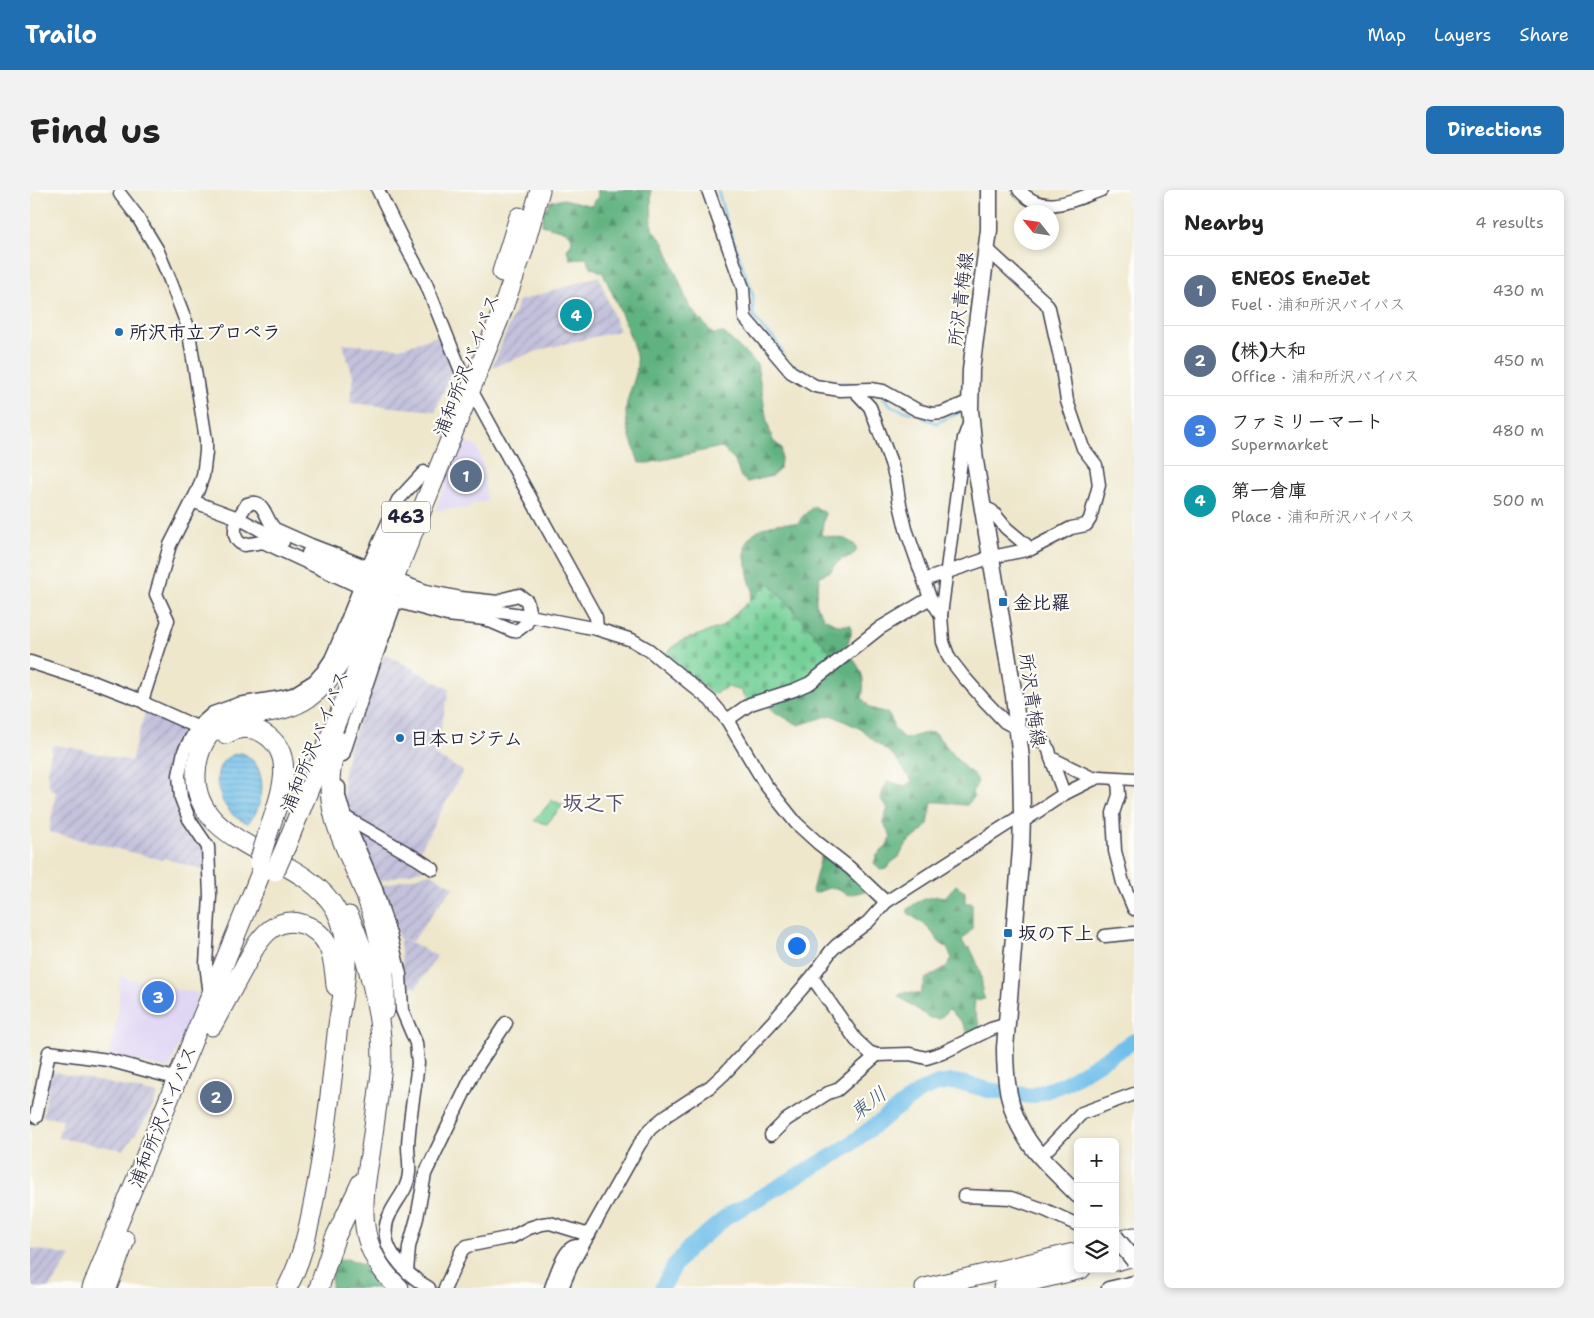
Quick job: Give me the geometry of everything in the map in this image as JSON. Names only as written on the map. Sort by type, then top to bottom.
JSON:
[{"type":"highway","name":"浦和所沢バイパス","points":[[276,840],[392,596],[466,382],[527,190]]},
{"type":"highway","name":"浦和所沢バイパス","points":[[92,1288],[266,866],[424,472],[508,294],[523,251],[540,190]]},
{"type":"highway","points":[[307,1288],[316,1228],[338,1020],[345,981],[346,952],[343,927],[334,907],[320,888],[306,878],[238,840],[216,823],[201,798],[196,770],[205,741],[217,726],[233,718],[276,711],[296,705],[314,694],[329,679],[342,660],[398,537]]},
{"type":"highway","points":[[392,596],[334,756],[330,783],[331,808],[334,819],[369,902],[380,942],[385,988],[382,1062],[363,1202],[366,1235],[378,1264],[403,1280]]},
{"type":"highway","points":[[276,840],[284,773],[282,755],[273,741],[260,732],[244,728],[235,730],[221,738],[211,753],[206,770],[206,780],[211,797],[215,806],[229,822],[247,835],[314,871],[327,882],[346,907],[358,938],[372,985],[380,1028],[382,1062]]},
{"type":"highway","name":"浦和所沢バイパス","points":[[107,1288],[212,1026],[266,866]]},
{"type":"highway","points":[[212,1026],[247,961],[264,935],[279,925],[294,922],[310,927],[323,938],[328,946],[334,965],[338,1020]]},
{"type":"highway","points":[[319,1288],[330,1251],[358,1189],[371,1148]]},
{"type":"highway","points":[[286,1288],[296,1269],[306,1240],[323,1156]]},
{"type":"highway","points":[[1119,1241],[1134,1237]]},
{"type":"highway","points":[[925,1288],[1074,1253]]},
{"type":"highway","points":[[1119,1260],[1134,1256]]},
{"type":"highway","points":[[1003,1288],[1074,1271]]},
{"type":"main road","name":"所沢青梅線","points":[[989,190],[990,220],[971,370],[970,422],[1018,729],[1022,819],[1018,904],[1005,1048],[1006,1077],[1008,1095],[1013,1111],[1024,1134],[1041,1156],[1074,1191]]},
{"type":"main road","points":[[1119,1242],[1134,1260]]},
{"type":"street","points":[[378,190],[402,241],[425,282],[466,382],[596,617],[597,629]]},
{"type":"street","points":[[708,190],[743,288],[745,318],[791,372],[815,386],[840,390],[871,389],[883,391],[917,410],[932,414],[942,413],[970,401]]},
{"type":"street","points":[[1019,190],[1027,198],[1038,204],[1050,205],[1067,202],[1101,190]]},
{"type":"street","points":[[120,194],[137,216],[157,248],[188,326],[206,440],[203,476],[170,545],[156,594],[168,620],[142,701]]},
{"type":"street","points":[[924,580],[946,571],[1031,549],[1071,528],[1086,525],[1090,518],[1099,485],[1096,465],[1083,448],[1067,400],[1061,362],[1048,308],[1038,295],[987,248]]},
{"type":"street","points":[[854,390],[870,407],[892,463],[906,529],[930,598],[940,615]]},
{"type":"street","points":[[970,422],[964,438],[940,615],[943,642],[949,658],[1005,722],[1044,743],[1049,750],[1064,794]]},
{"type":"street","points":[[210,1000],[206,964],[210,896],[208,847],[189,819],[181,798],[179,775],[184,751],[197,727],[213,713],[238,704],[293,694],[314,681],[323,671],[331,659],[363,576],[398,500],[424,472]]},
{"type":"street","points":[[192,501],[238,518],[294,548],[363,576]]},
{"type":"street","points":[[256,503],[264,508],[271,525],[275,529],[311,545],[363,576],[263,542],[244,545],[240,543],[235,535],[238,518],[247,504],[256,503]]},
{"type":"street","points":[[983,507],[992,511],[1006,528],[1031,549]]},
{"type":"street","points":[[426,591],[461,598],[498,602],[519,595],[527,601],[530,616],[526,624],[513,631],[486,619],[447,615],[392,596],[426,591]]},
{"type":"street","points":[[392,596],[343,754],[338,777],[339,796],[345,817],[370,872],[381,902],[400,974],[402,1010],[416,1043],[418,1063],[408,1146],[410,1174],[402,1195],[386,1222],[388,1246],[403,1280]]},
{"type":"street","points":[[727,720],[750,704],[810,683],[880,628],[930,598]]},
{"type":"street","points":[[530,616],[597,629],[632,640],[649,650],[710,700],[727,720],[765,784],[790,816],[886,902]]},
{"type":"street","points":[[30,662],[98,684],[142,701],[197,727]]},
{"type":"street","points":[[1051,758],[1094,779]]},
{"type":"street","points":[[562,1288],[585,1240],[650,1129],[667,1115],[711,1086],[725,1073],[812,977],[837,945],[859,930],[886,902],[1064,794],[1100,777],[1134,779]]},
{"type":"street","points":[[1118,779],[1119,795],[1113,813],[1115,851],[1122,883],[1134,909]]},
{"type":"street","points":[[345,817],[433,869]]},
{"type":"street","points":[[1105,936],[1134,933]]},
{"type":"street","points":[[812,977],[856,1040],[869,1052],[877,1055],[910,1054],[926,1058],[942,1053],[991,1029],[1008,1024]]},
{"type":"street","points":[[403,1280],[425,1174],[475,1070],[506,1023]]},
{"type":"street","points":[[36,1117],[49,1052],[108,1060],[178,1079]]},
{"type":"street","points":[[771,1135],[794,1114],[828,1093],[837,1090],[877,1055]]},
{"type":"street","points":[[1041,1156],[1082,1113],[1134,1094]]},
{"type":"street","points":[[964,1196],[1011,1198],[1074,1223]]},
{"type":"street","points":[[445,1288],[462,1250],[467,1246],[512,1237],[542,1224],[550,1224],[585,1240]]},
{"type":"street","points":[[551,1288],[564,1257],[570,1249],[585,1240]]},
{"type":"street","points":[[403,1280],[429,1288]]},
{"type":"street","points":[[1108,1288],[1134,1282]]},
{"type":"shaded area","points":[[599,276],[619,331],[547,348],[492,367],[519,301]]},
{"type":"shaded area","points":[[441,335],[453,368],[435,411],[350,403],[353,376],[343,344],[400,348]]},
{"type":"shaded area","points":[[462,441],[477,447],[486,473],[484,473],[487,501],[471,504],[470,508],[435,510]]},
{"type":"shaded area","points":[[384,653],[449,689],[440,733],[433,754],[463,771],[417,856],[349,817],[345,805],[343,777],[349,748]]},
{"type":"shaded area","points":[[146,708],[192,728],[177,796],[182,819],[202,842],[207,871],[163,858],[162,860],[49,832],[56,792],[51,790],[48,782],[48,767],[52,746],[69,747],[131,761]]},
{"type":"shaded area","points":[[361,830],[425,869],[380,881],[357,837]]},
{"type":"shaded area","points":[[429,873],[454,887],[413,941],[399,939],[392,904],[383,893],[381,886]]},
{"type":"shaded area","points":[[400,940],[411,942],[437,956],[416,988],[405,982]]},
{"type":"shaded area","points":[[120,975],[167,988],[199,993],[169,1069],[109,1055],[118,1014]]},
{"type":"shaded area","points":[[50,1071],[158,1094],[150,1113],[124,1150],[58,1138],[62,1119],[43,1117]]},
{"type":"shaded area","points":[[30,1248],[71,1256],[49,1288],[30,1288]]},
{"type":"green space","points":[[597,190],[651,190],[652,229],[664,243],[689,306],[713,334],[724,333],[757,364],[767,421],[773,441],[782,448],[780,469],[772,476],[747,482],[741,477],[734,459],[721,447],[648,463],[639,463],[628,430],[626,417],[626,405],[637,366],[634,347],[624,320],[603,273],[591,267],[586,258],[570,259],[567,250],[572,242],[571,235],[542,225],[543,212],[551,201],[564,199],[592,206],[598,196]]},
{"type":"green space","points":[[814,506],[825,513],[821,535],[845,539],[854,544],[857,550],[851,557],[842,559],[834,565],[831,571],[820,576],[816,606],[824,618],[838,625],[851,625],[851,635],[845,649],[861,671],[863,677],[862,698],[870,708],[887,713],[891,718],[894,729],[905,739],[934,732],[965,768],[973,774],[978,782],[972,792],[974,798],[967,805],[932,802],[928,824],[907,843],[899,857],[886,869],[880,870],[874,863],[877,855],[886,847],[891,836],[883,822],[888,808],[881,800],[883,791],[888,781],[905,786],[912,781],[894,756],[861,729],[831,715],[799,725],[776,713],[765,703],[749,604],[753,590],[746,561],[746,544],[755,532],[768,526],[784,523],[798,524],[802,517]]},
{"type":"green space","points":[[769,583],[836,658],[808,682],[748,703],[740,689],[728,687],[712,694],[665,654],[681,641],[721,627]]},
{"type":"green space","points":[[552,800],[563,805],[547,824],[534,821]]},
{"type":"green space","points":[[824,855],[865,887],[865,891],[849,895],[835,888],[815,893],[812,891],[821,857]]},
{"type":"green space","points":[[956,885],[965,892],[965,903],[972,903],[972,929],[962,940],[966,948],[970,948],[976,961],[981,975],[985,999],[975,1000],[974,1011],[981,1028],[978,1031],[968,1033],[962,1022],[949,1010],[939,1019],[930,1018],[898,996],[904,992],[920,994],[925,979],[946,967],[952,958],[947,948],[939,942],[928,927],[908,913],[908,909],[925,899],[935,896],[945,897]]},
{"type":"green space","points":[[346,1259],[363,1265],[383,1288],[331,1288],[332,1274],[337,1261]]},
{"type":"water","points":[[242,753],[251,758],[257,766],[262,786],[258,806],[254,816],[248,823],[237,818],[228,810],[218,786],[221,764],[229,757]]},
{"type":"waterway","points":[[718,190],[726,220],[753,295],[753,315],[764,330],[774,338],[783,353]]},
{"type":"waterway","points":[[793,365],[821,379],[852,383]]},
{"type":"waterway","points":[[883,398],[893,407],[911,413]]},
{"type":"waterway","points":[[923,418],[936,423],[963,411]]},
{"type":"waterway","name":"東川","points":[[662,1288],[675,1265],[689,1248],[729,1215],[841,1151],[920,1091],[938,1084],[952,1082],[988,1090],[1032,1096],[1064,1084],[1134,1041]]},
{"type":"place","name":"第一倉庫","points":[[576,315]]},
{"type":"place","name":"所沢市立プロペラ","points":[[119,332]]},
{"type":"place","name":"ENEOS EneJet","points":[[466,476]]},
{"type":"place","name":"金比羅","points":[[1003,602]]},
{"type":"place","name":"日本ロジテム","points":[[400,738]]},
{"type":"place","name":"坂の下上","points":[[1008,933]]},
{"type":"place","name":"ファミリーマート","points":[[158,997]]},
{"type":"place","name":"(株)大和","points":[[216,1097]]},
{"type":"district","name":"坂之下","points":[[594,803]]}]
